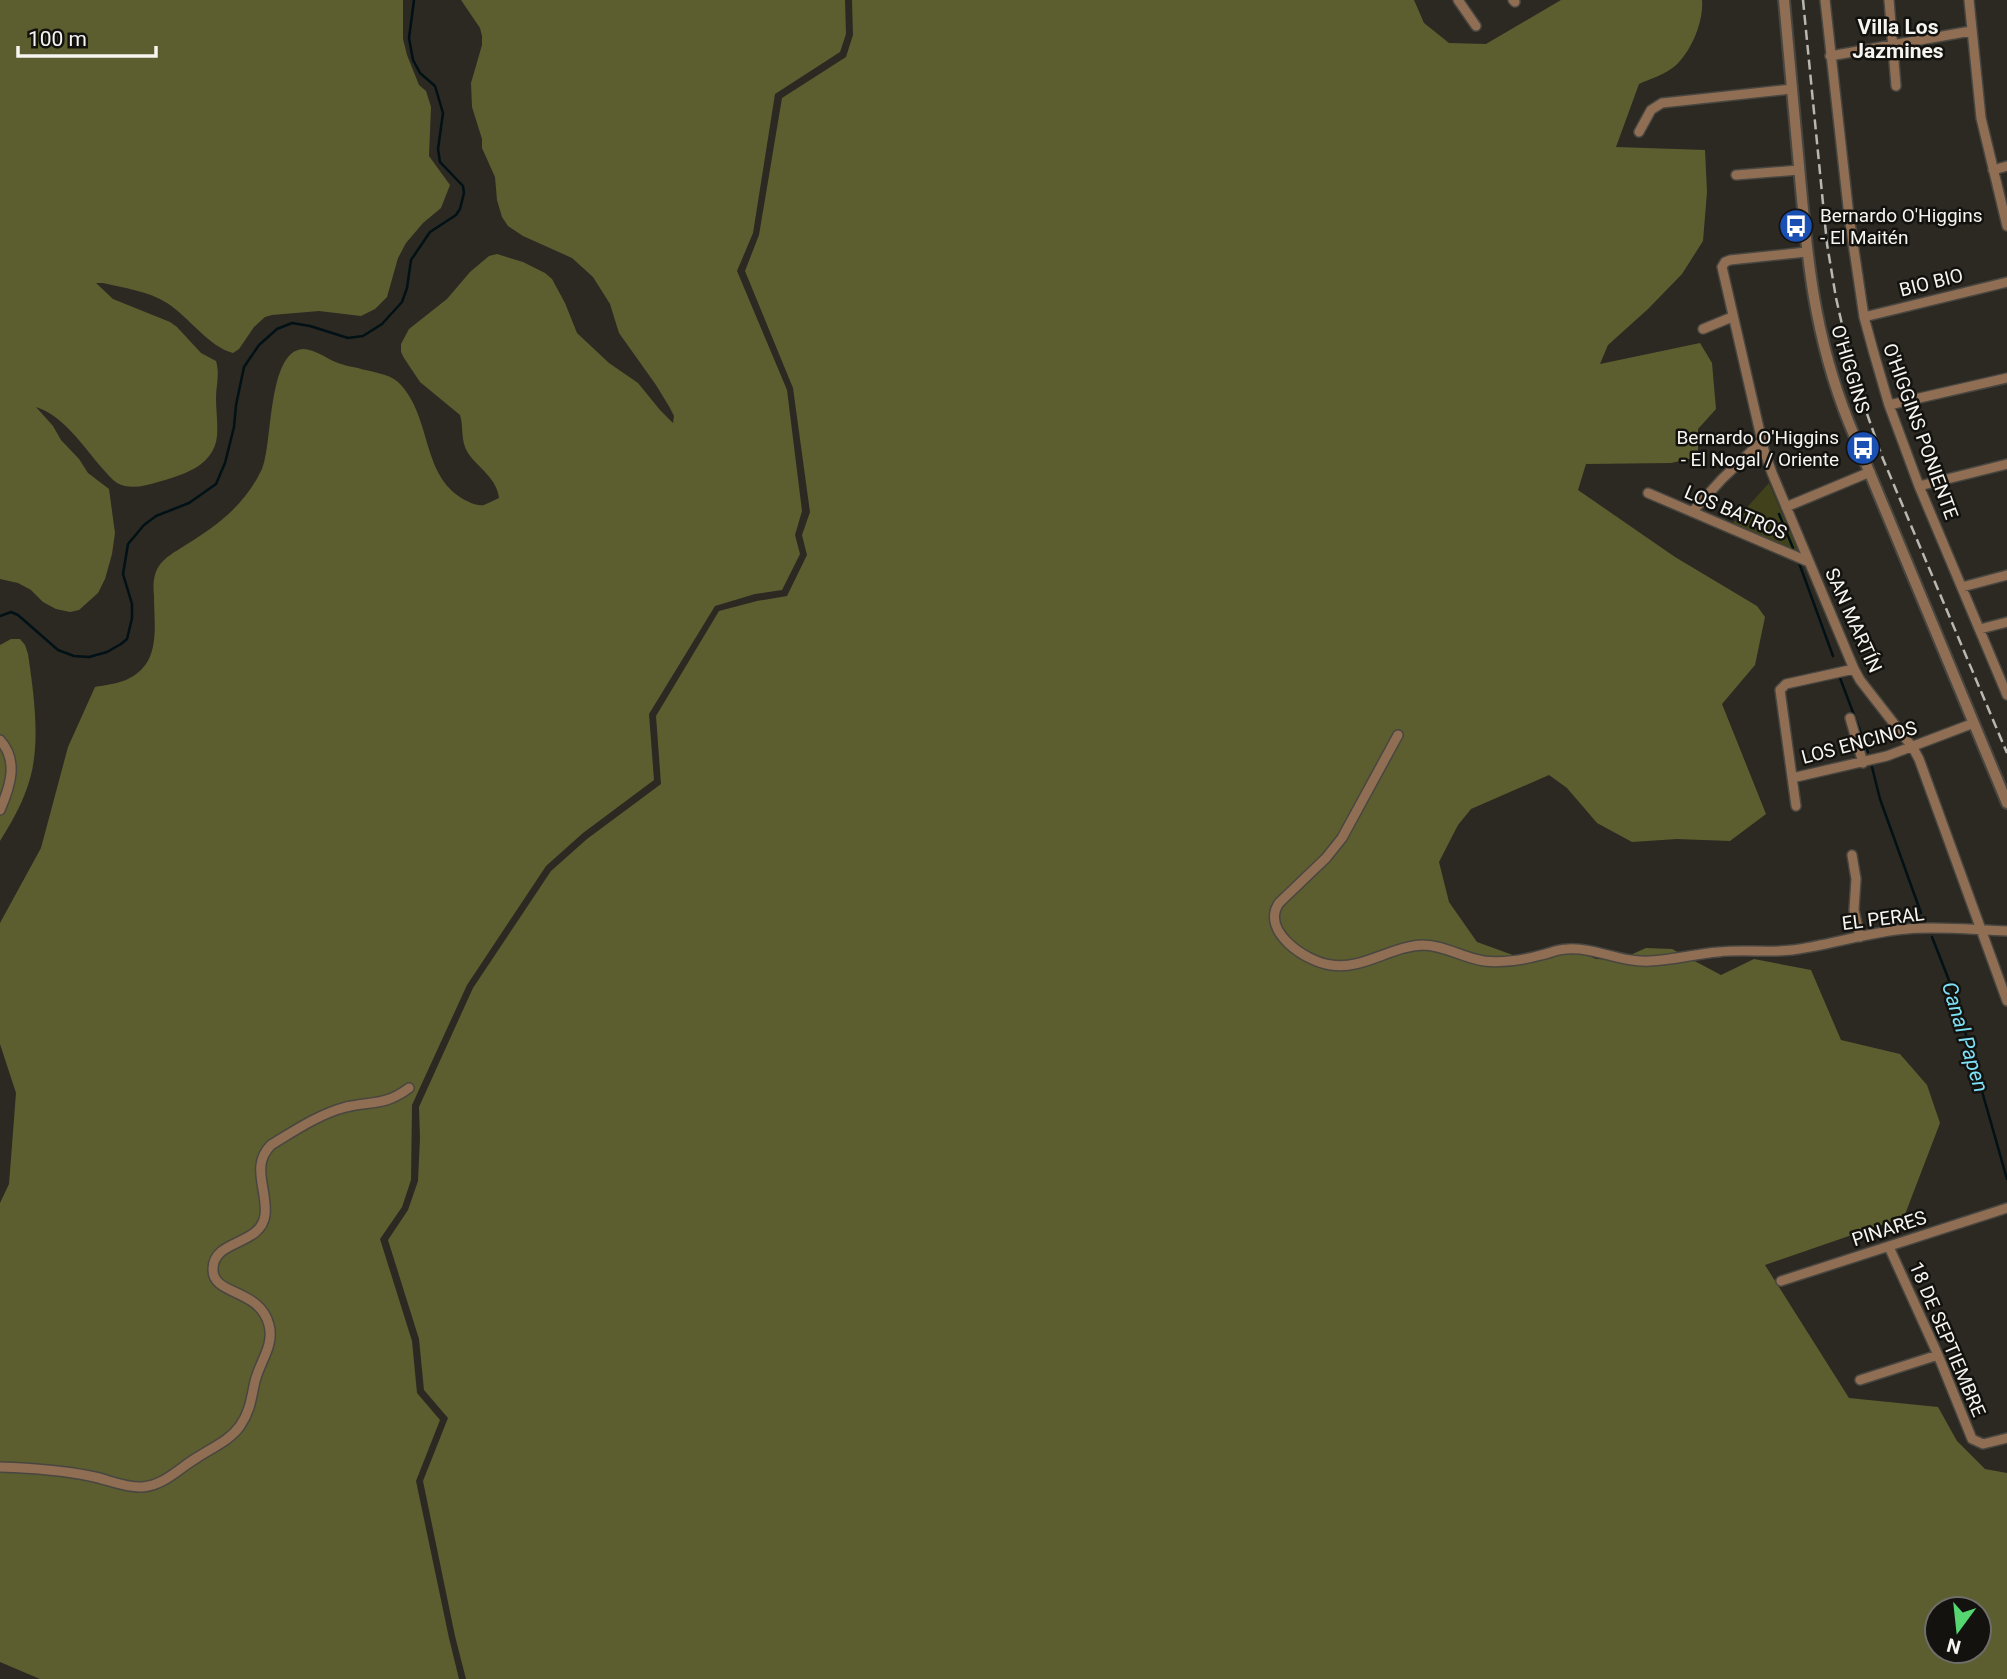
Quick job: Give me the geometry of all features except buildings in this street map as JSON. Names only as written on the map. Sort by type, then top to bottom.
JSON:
[{"type":"street","points":[[1458,0],[1476,26]]},
{"type":"street","name":"O'HIGGINS","points":[[1784,0],[1806,252],[1832,378],[2007,803]]},
{"type":"street","name":"O'HIGGINS PONIENTE","points":[[1825,0],[1849,216],[1864,317],[1889,405],[1919,485],[2007,695]]},
{"type":"street","points":[[1889,0],[1896,86]]},
{"type":"street","points":[[1969,0],[1979,102],[2007,226]]},
{"type":"street","points":[[1830,56],[1972,31]]},
{"type":"street","points":[[1639,132],[1651,110],[1662,103],[1792,89]]},
{"type":"street","points":[[1993,170],[2007,166]]},
{"type":"street","points":[[1736,175],[1799,170]]},
{"type":"street","name":"SAN MARTÍN","points":[[1806,252],[1730,260],[1724,264],[1722,272],[1762,441],[1772,473],[1854,669],[1913,748],[1924,771],[2007,1001]]},
{"type":"street","name":"BIO BIO","points":[[1864,317],[2007,282]]},
{"type":"street","points":[[1703,330],[1732,317]]},
{"type":"street","points":[[1889,405],[2007,377]]},
{"type":"street","points":[[1692,512],[1762,441]]},
{"type":"street","points":[[1919,485],[2007,464]]},
{"type":"street","points":[[1786,507],[1870,472]]},
{"type":"street","name":"LOS BATROS","points":[[1648,493],[1809,562]]},
{"type":"street","points":[[1962,587],[2007,575]]},
{"type":"street","points":[[1979,629],[2007,622]]},
{"type":"street","points":[[1796,806],[1780,693],[1782,687],[1854,669]]},
{"type":"street","points":[[1850,718],[1863,763]]},
{"type":"street","name":"LOS ENCINOS","points":[[1792,778],[1863,763],[1913,748],[1974,723]]},
{"type":"street","name":"EL PERAL","points":[[1398,735],[1342,838],[1326,858],[1279,902],[1275,910],[1275,923],[1279,932],[1305,956],[1323,964],[1346,966],[1401,948],[1427,945],[1490,962],[1577,949],[1644,962],[1718,952],[1806,948],[1906,929],[2007,931]]},
{"type":"street","points":[[0,740],[9,754],[12,766],[6,796],[0,810]]},
{"type":"street","points":[[1852,855],[1856,879],[1854,910],[1860,937]]},
{"type":"street","points":[[0,1466],[76,1473],[128,1486],[144,1487],[166,1480],[232,1435],[250,1408],[258,1368],[270,1344],[270,1331],[266,1317],[257,1305],[244,1295],[220,1286],[214,1278],[212,1268],[216,1258],[226,1249],[253,1236],[263,1223],[265,1194],[260,1169],[264,1153],[271,1145],[331,1112],[346,1107],[385,1102],[409,1088]]},
{"type":"street","name":"PINARES","points":[[1781,1281],[2007,1208]]},
{"type":"street","name":"18 DE SEPTIEMBRE","points":[[1889,1247],[1938,1355],[1972,1439],[1978,1444],[1986,1444],[2007,1437]]},
{"type":"street","points":[[1860,1381],[1938,1355]]},
{"type":"shaded area","points":[[1769,483],[1799,553],[1796,554],[1732,524]]},
{"type":"green space","points":[[0,0],[403,0],[403,39],[407,55],[419,85],[426,91],[431,107],[429,156],[450,185],[441,208],[423,223],[406,243],[398,258],[387,297],[375,309],[361,316],[319,311],[265,317],[233,353],[216,345],[160,299],[136,290],[96,283],[113,299],[170,322],[201,353],[216,361],[217,436],[210,455],[196,468],[138,487],[127,486],[111,478],[64,424],[36,407],[88,473],[109,489],[115,533],[105,579],[98,593],[79,610],[70,612],[43,602],[31,590],[18,583],[0,579]]},
{"type":"green space","points":[[461,0],[845,0],[846,34],[840,52],[775,94],[753,233],[737,271],[787,390],[802,511],[795,535],[800,554],[782,590],[755,594],[715,606],[649,714],[654,780],[583,833],[546,866],[467,985],[412,1105],[411,1180],[402,1207],[380,1239],[412,1341],[417,1393],[440,1420],[416,1481],[459,1679],[40,1679],[0,1662],[0,1203],[9,1184],[16,1093],[0,1044],[0,923],[41,848],[68,747],[95,687],[126,680],[146,665],[154,644],[154,584],[159,566],[170,555],[229,514],[255,482],[265,457],[277,382],[283,365],[291,354],[307,349],[338,363],[394,379],[409,396],[434,463],[453,492],[478,505],[499,498],[491,479],[468,453],[460,415],[420,382],[401,352],[401,344],[409,329],[447,299],[470,272],[489,256],[497,254],[523,262],[552,279],[577,333],[609,363],[638,383],[673,423],[674,416],[670,408],[619,333],[610,304],[593,277],[572,258],[523,236],[508,226],[502,217],[495,177],[482,148],[482,139],[472,107],[471,83],[482,36],[480,28]]},
{"type":"green space","points":[[852,0],[1414,0],[1424,23],[1449,43],[1486,44],[1561,0],[1702,0],[1699,26],[1691,45],[1671,69],[1639,84],[1616,147],[1705,150],[1707,192],[1703,241],[1682,274],[1608,345],[1600,364],[1700,343],[1712,363],[1716,409],[1698,429],[1698,457],[1671,463],[1586,464],[1578,490],[1675,557],[1757,606],[1765,617],[1755,665],[1722,704],[1766,814],[1730,841],[1677,839],[1632,842],[1597,823],[1567,788],[1549,775],[1471,809],[1458,825],[1439,862],[1449,902],[1477,942],[1521,958],[1564,946],[1596,959],[1619,960],[1646,948],[1672,949],[1721,975],[1754,959],[1811,970],[1841,1040],[1900,1054],[1927,1085],[1940,1123],[1904,1217],[1765,1265],[1849,1398],[1938,1407],[1957,1441],[1985,1469],[2007,1473],[2007,1679],[466,1679],[423,1481],[448,1418],[424,1390],[419,1339],[388,1240],[408,1210],[418,1181],[419,1107],[473,988],[551,871],[587,839],[661,784],[656,716],[719,611],[787,596],[807,555],[802,535],[810,512],[793,388],[745,271],[759,235],[782,98],[846,57],[853,35]]},
{"type":"green space","points":[[11,639],[20,639],[28,654],[35,739],[32,772],[27,788],[0,841],[0,645]]},
{"type":"waterway","points":[[0,616],[11,612],[18,615],[58,650],[74,656],[89,657],[107,652],[121,644],[127,639],[132,618],[132,604],[123,574],[128,544],[144,525],[156,516],[189,503],[216,484],[225,463],[234,427],[244,367],[259,345],[277,329],[292,323],[348,338],[363,336],[382,324],[402,302],[411,260],[430,232],[456,215],[464,193],[463,186],[440,162],[438,149],[443,113],[435,86],[420,73],[413,60],[409,38],[414,0]]},
{"type":"waterway","name":"Canal Papen","points":[[1779,514],[1793,548]]},
{"type":"waterway","name":"Canal Papen","points":[[1798,560],[1833,656]]},
{"type":"waterway","name":"Canal Papen","points":[[1840,678],[1868,752]]},
{"type":"waterway","name":"Canal Papen","points":[[1872,767],[1880,799],[1921,913]]},
{"type":"waterway","name":"Canal Papen","points":[[1932,937],[1954,993],[2007,1179]]},
{"type":"railway","points":[[1803,0],[1827,244],[1854,377],[1883,459],[2007,753]]},
{"type":"place","name":"Bernardo O'Higgins - El Maitén","points":[[1796,226]]},
{"type":"place","name":"Bernardo O'Higgins - El Nogal / Oriente","points":[[1863,448]]},
{"type":"district","name":"Villa Los Jazmines","points":[[1898,39]]}]
